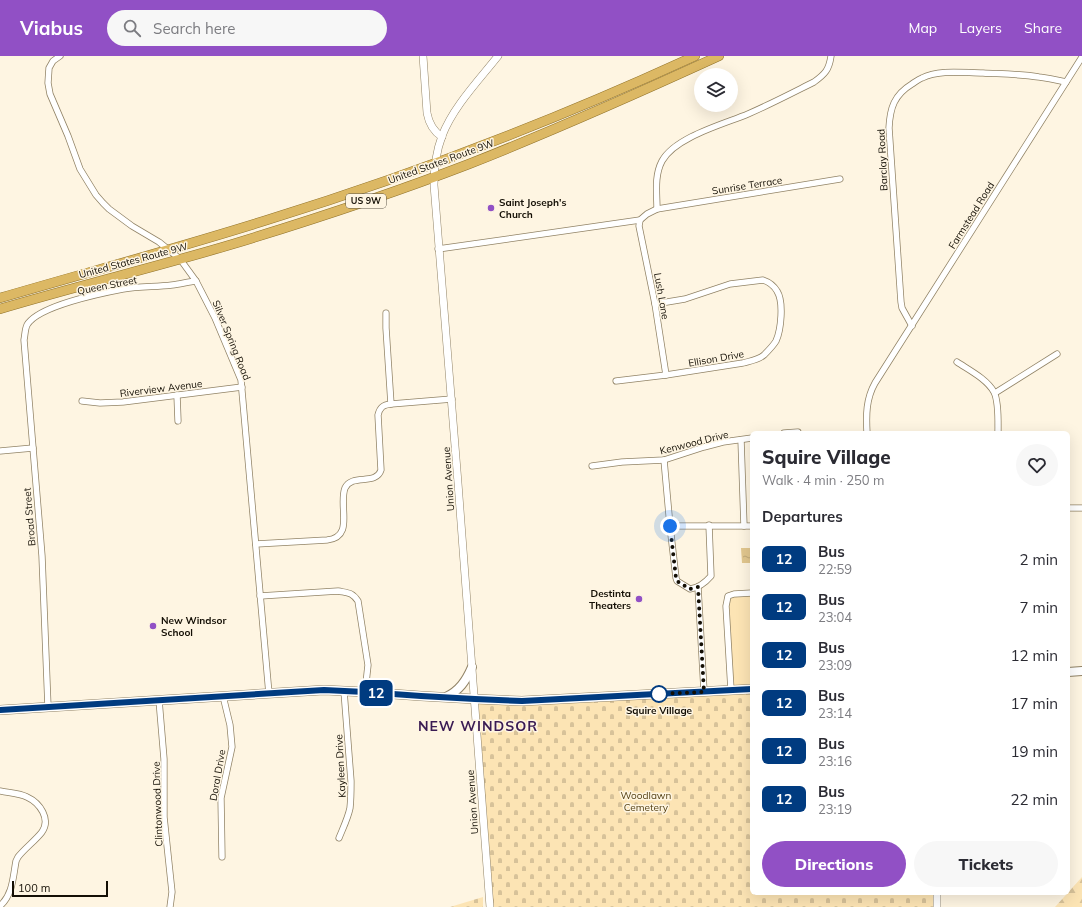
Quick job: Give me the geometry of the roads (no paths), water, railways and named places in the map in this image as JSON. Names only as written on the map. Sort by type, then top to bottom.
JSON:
[{"type":"highway","name":"United States Route 9W","points":[[0,298],[267,220],[390,179],[558,116],[695,56]]},
{"type":"highway","name":"United States Route 9W","points":[[0,309],[180,259],[293,225],[434,177],[541,135],[719,56]]},
{"type":"main road","points":[[446,697],[461,686],[468,677],[472,667]]},
{"type":"main road","points":[[1070,672],[1082,671]]},
{"type":"main road","points":[[0,710],[324,690],[522,701],[750,689]]},
{"type":"street","name":"Silver Spring Road","points":[[60,56],[53,61],[49,68],[48,83],[50,94],[80,169],[102,203],[120,218],[159,242],[180,259],[196,281],[215,318],[241,380],[269,694]]},
{"type":"street","points":[[423,56],[428,121],[436,133],[442,137]]},
{"type":"street","name":"Union Avenue","points":[[490,907],[452,399],[438,249],[434,177],[442,137],[449,122],[459,106],[498,56]]},
{"type":"street","points":[[438,249],[640,220],[646,214],[657,209],[656,180],[658,171],[662,161],[670,151],[693,137],[749,114],[814,82],[823,76],[827,71],[832,56]]},
{"type":"street","name":"Farmstead Road","points":[[867,431],[866,417],[868,402],[875,383],[1082,57]]},
{"type":"street","points":[[667,69],[671,78]]},
{"type":"street","name":"Barclay Road","points":[[912,326],[902,308],[901,302],[889,128],[889,116],[892,105],[898,95],[905,88],[923,77],[948,72],[1010,74],[1066,82]]},
{"type":"street","name":"Sunrise Terrace","points":[[657,209],[840,179]]},
{"type":"street","name":"Lush Lane","points":[[640,220],[666,375]]},
{"type":"street","name":"Ellison Drive","points":[[616,381],[666,375],[755,360],[762,357],[773,345],[778,335],[780,321],[780,296],[777,290],[767,281],[757,280],[730,284],[685,299],[655,304]]},
{"type":"street","name":"Queen Street","points":[[27,325],[40,313],[57,306],[85,298],[124,289],[173,285],[196,281]]},
{"type":"street","points":[[386,313],[391,404]]},
{"type":"street","name":"Broad Street","points":[[27,325],[24,340],[42,556],[48,707]]},
{"type":"street","points":[[994,393],[1057,354]]},
{"type":"street","points":[[957,362],[989,384],[994,393],[997,404],[998,431]]},
{"type":"street","name":"Riverview Avenue","points":[[82,401],[100,403],[123,402],[242,387]]},
{"type":"street","points":[[177,395],[178,421]]},
{"type":"street","points":[[256,544],[334,540],[342,533],[344,495],[348,484],[355,481],[375,478],[382,470],[378,415],[381,407],[391,404],[452,399]]},
{"type":"street","name":"Kenwood Drive","points":[[592,466],[622,462],[664,460],[704,446],[750,438]]},
{"type":"street","points":[[741,440],[744,526]]},
{"type":"street","points":[[0,451],[33,448]]},
{"type":"street","points":[[664,460],[676,578],[677,581],[690,589],[698,587],[707,581],[711,576],[709,525]]},
{"type":"street","points":[[1070,508],[1082,508]]},
{"type":"street","points":[[670,526],[750,526]]},
{"type":"street","points":[[698,587],[704,692]]},
{"type":"street","points":[[260,596],[338,592],[350,593],[354,596],[358,601],[368,665],[365,692]]},
{"type":"street","points":[[731,690],[726,606],[727,599],[728,596],[734,594],[750,593]]},
{"type":"street","name":"Kayleen Drive","points":[[339,838],[347,819],[351,795],[344,691]]},
{"type":"street","name":"Doral Drive","points":[[222,857],[221,798],[232,747],[230,725],[223,696]]},
{"type":"street","name":"Clintonwood Drive","points":[[159,700],[164,759],[164,817],[172,892],[170,907]]},
{"type":"street","points":[[0,791],[28,797],[36,803],[44,816],[46,824],[42,832],[18,856],[10,893],[0,906]]},
{"type":"street","points":[[936,895],[937,907]]},
{"type":"water","points":[[741,548],[750,548],[750,563],[742,563]]},
{"type":"place","name":"Saint Joseph's Church","points":[[491,208]]},
{"type":"place","name":"Destinta Theaters","points":[[639,599]]},
{"type":"place","name":"New Windsor School","points":[[153,626]]},
{"type":"place","name":"Squire Village","points":[[659,694]]},
{"type":"district","name":"NEW WINDSOR","points":[[478,726]]},
{"type":"park label","name":"Woodlawn Cemetery","points":[[646,800]]}]
